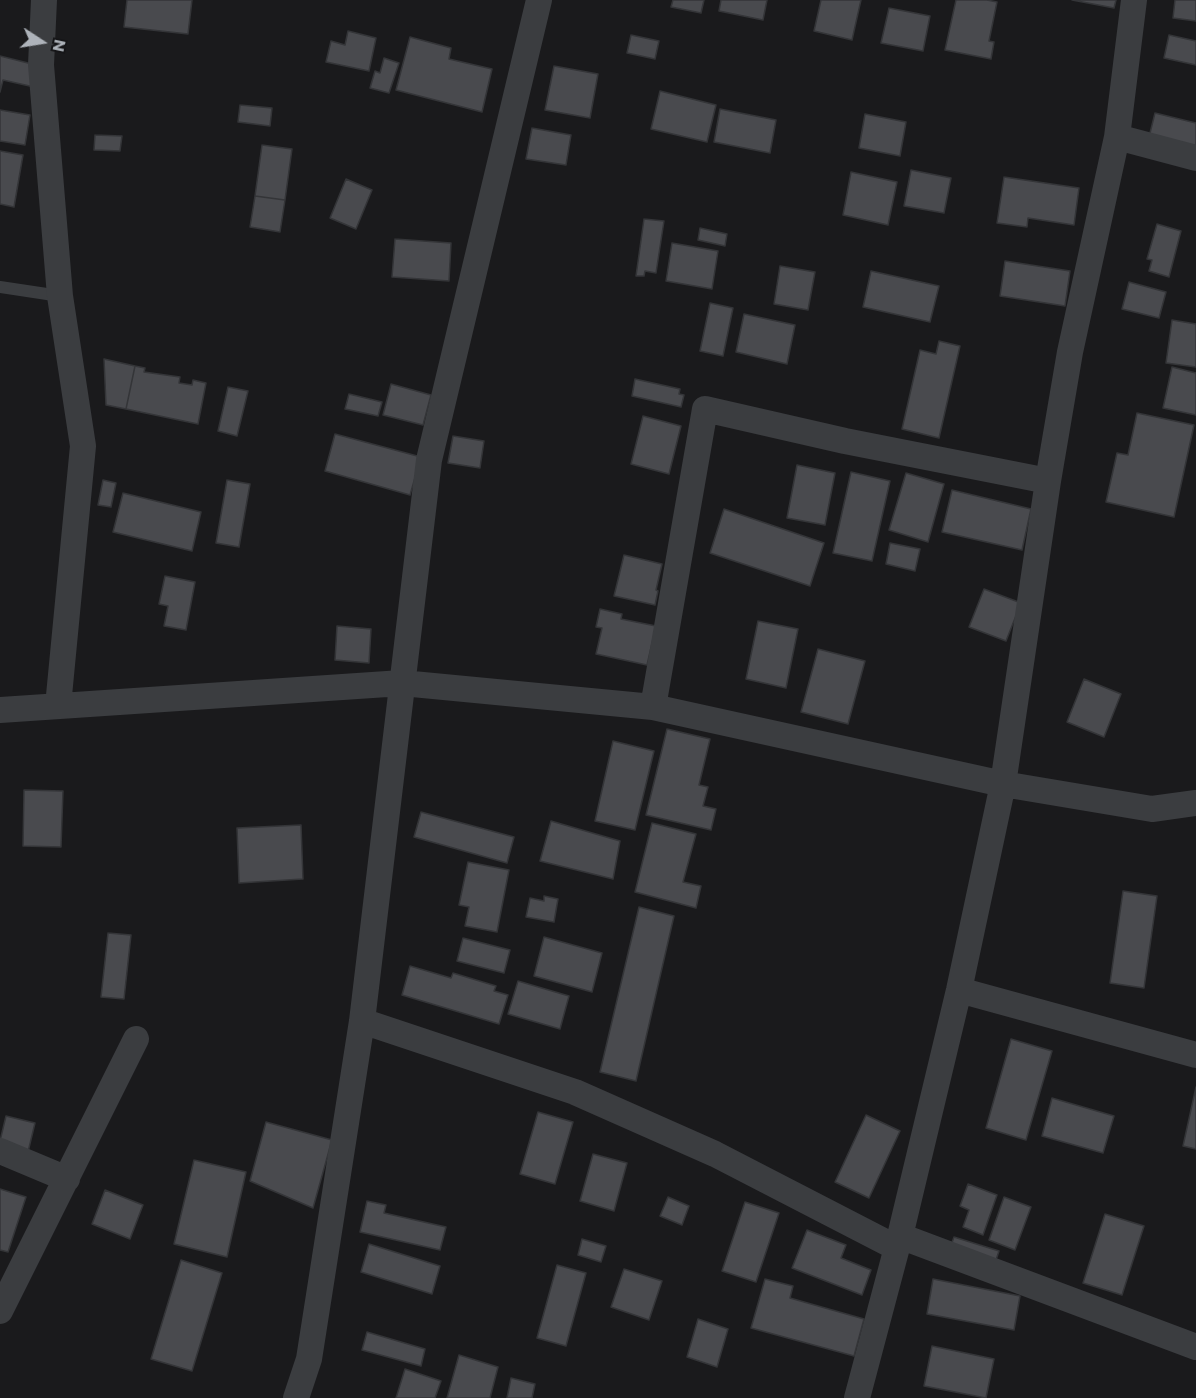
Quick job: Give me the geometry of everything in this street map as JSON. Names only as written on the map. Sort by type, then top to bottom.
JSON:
[{"type":"street","points":[[44,0],[41,66],[60,296],[83,447],[58,706]]},
{"type":"street","points":[[296,1398],[309,1359],[362,1021],[429,460],[539,0]]},
{"type":"street","points":[[857,1398],[899,1242],[959,990],[1003,784],[1048,480],[1070,352],[1117,137],[1134,0]]},
{"type":"street","points":[[1117,137],[1196,158]]},
{"type":"street","points":[[653,707],[705,409],[845,441],[1048,480]]},
{"type":"street","points":[[0,710],[402,683],[653,707],[1003,784],[1152,809],[1196,803]]},
{"type":"street","points":[[959,990],[1196,1055]]},
{"type":"street","points":[[362,1021],[575,1092],[715,1154],[899,1242],[1196,1347]]},
{"type":"street","points":[[0,1311],[136,1040]]},
{"type":"street","points":[[0,1151],[67,1179]]},
{"type":"lane","points":[[0,286],[60,296]]},
{"type":"building","points":[[127,0],[192,0],[188,34],[124,27]]},
{"type":"building","points":[[673,0],[704,0],[701,13],[671,7]]},
{"type":"building","points":[[721,0],[767,0],[763,20],[719,11]]},
{"type":"building","points":[[821,0],[861,0],[852,40],[814,31]]},
{"type":"building","points":[[956,0],[997,2],[989,41],[994,42],[991,59],[945,50]]},
{"type":"building","points":[[1072,0],[1116,0],[1114,8]]},
{"type":"building","points":[[1175,0],[1196,0],[1196,21],[1173,18]]},
{"type":"building","points":[[889,8],[930,16],[923,51],[881,43]]},
{"type":"building","points":[[348,31],[376,38],[369,71],[326,62],[331,41],[345,45]]},
{"type":"building","points":[[631,35],[659,41],[655,59],[627,53]]},
{"type":"building","points":[[1169,35],[1196,41],[1196,65],[1164,58]]},
{"type":"building","points":[[410,37],[451,48],[449,59],[492,69],[482,112],[396,90]]},
{"type":"building","points":[[0,56],[40,66],[34,87],[3,80],[0,92]]},
{"type":"building","points":[[384,58],[399,63],[389,93],[370,88],[375,71],[380,73]]},
{"type":"building","points":[[554,66],[598,74],[590,118],[545,110]]},
{"type":"building","points":[[660,91],[716,105],[707,142],[651,129]]},
{"type":"building","points":[[240,105],[272,108],[270,126],[238,122]]},
{"type":"building","points":[[720,109],[776,120],[770,153],[714,142]]},
{"type":"building","points":[[0,110],[30,115],[25,145],[0,141]]},
{"type":"building","points":[[1155,113],[1196,123],[1196,149],[1149,137]]},
{"type":"building","points":[[865,114],[906,122],[900,156],[859,148]]},
{"type":"building","points":[[532,128],[571,135],[566,165],[526,159]]},
{"type":"building","points":[[95,135],[122,136],[120,151],[94,150]]},
{"type":"building","points":[[262,145],[292,149],[285,200],[255,196]]},
{"type":"building","points":[[0,151],[23,155],[14,207],[0,204]]},
{"type":"building","points":[[911,170],[951,178],[944,213],[904,206]]},
{"type":"building","points":[[851,172],[897,182],[888,225],[843,215]]},
{"type":"building","points":[[1004,177],[1079,188],[1074,225],[1028,218],[1027,227],[997,223]]},
{"type":"building","points":[[346,179],[372,190],[356,229],[330,218]]},
{"type":"building","points":[[255,196],[285,200],[280,232],[250,227]]},
{"type":"building","points":[[644,219],[664,221],[656,273],[645,271],[644,276],[636,276]]},
{"type":"building","points":[[1157,224],[1181,231],[1169,277],[1149,271],[1152,260],[1147,259]]},
{"type":"building","points":[[700,228],[727,234],[725,246],[698,240]]},
{"type":"building","points":[[395,239],[451,243],[449,281],[392,277]]},
{"type":"building","points":[[672,243],[718,251],[712,289],[666,281]]},
{"type":"building","points":[[1005,261],[1070,271],[1065,306],[1000,296]]},
{"type":"building","points":[[780,266],[815,272],[808,310],[774,304]]},
{"type":"building","points":[[871,271],[939,286],[930,322],[863,307]]},
{"type":"building","points":[[1129,282],[1166,292],[1159,318],[1122,309]]},
{"type":"building","points":[[710,303],[733,308],[723,356],[700,351]]},
{"type":"building","points":[[744,314],[795,325],[787,364],[736,352]]},
{"type":"building","points":[[1172,320],[1196,324],[1196,367],[1166,363]]},
{"type":"building","points":[[939,341],[960,346],[939,438],[902,429],[920,350],[936,354]]},
{"type":"building","points":[[104,359],[135,366],[126,409],[106,405]]},
{"type":"building","points":[[135,366],[145,368],[144,372],[180,377],[179,383],[192,385],[193,380],[206,383],[198,424],[126,409]]},
{"type":"building","points":[[1172,367],[1196,373],[1196,415],[1163,408]]},
{"type":"building","points":[[635,379],[680,389],[679,394],[684,395],[681,407],[632,396]]},
{"type":"building","points":[[391,384],[431,395],[423,425],[383,415]]},
{"type":"building","points":[[228,387],[248,391],[237,436],[218,431]]},
{"type":"building","points":[[349,394],[382,402],[378,416],[345,409]]},
{"type":"building","points":[[1137,413],[1194,425],[1174,517],[1106,502],[1117,453],[1128,455]]},
{"type":"building","points":[[643,416],[681,426],[669,474],[631,464]]},
{"type":"building","points":[[335,434],[421,457],[410,495],[325,471]]},
{"type":"building","points":[[453,436],[484,441],[480,468],[448,463]]},
{"type":"building","points":[[797,465],[835,473],[825,525],[787,518]]},
{"type":"building","points":[[851,472],[890,481],[872,561],[833,553]]},
{"type":"building","points":[[906,473],[944,484],[928,542],[889,530]]},
{"type":"building","points":[[103,480],[116,483],[111,507],[98,505]]},
{"type":"building","points":[[227,480],[250,484],[239,547],[216,543]]},
{"type":"building","points":[[952,490],[1031,509],[1022,550],[942,532]]},
{"type":"building","points":[[123,493],[201,512],[192,551],[113,532]]},
{"type":"building","points":[[724,509],[824,543],[810,586],[710,553]]},
{"type":"building","points":[[890,543],[920,549],[915,571],[886,564]]},
{"type":"building","points":[[624,555],[662,564],[655,605],[614,596]]},
{"type":"building","points":[[165,576],[195,582],[186,630],[164,626],[168,606],[159,604]]},
{"type":"building","points":[[984,589],[1021,603],[1006,641],[969,627]]},
{"type":"building","points":[[600,609],[622,614],[621,619],[656,626],[647,665],[596,654],[602,628],[596,627]]},
{"type":"building","points":[[758,621],[798,629],[786,688],[746,679]]},
{"type":"building","points":[[337,626],[371,629],[369,663],[335,660]]},
{"type":"building","points":[[818,649],[865,661],[848,724],[801,712]]},
{"type":"building","points":[[1084,679],[1121,694],[1104,737],[1067,722]]},
{"type":"building","points":[[667,729],[710,739],[699,785],[708,787],[703,806],[716,809],[711,830],[646,815]]},
{"type":"building","points":[[613,741],[654,751],[635,830],[595,821]]},
{"type":"building","points":[[24,790],[63,791],[61,847],[23,846]]},
{"type":"building","points":[[421,812],[514,837],[507,863],[414,837]]},
{"type":"building","points":[[551,821],[620,841],[613,879],[540,861]]},
{"type":"building","points":[[652,823],[696,834],[683,882],[701,886],[696,908],[635,892]]},
{"type":"building","points":[[301,825],[303,879],[239,883],[237,828]]},
{"type":"building","points":[[468,862],[509,870],[497,932],[465,926],[469,907],[459,905]]},
{"type":"building","points":[[1123,891],[1157,896],[1144,988],[1110,983]]},
{"type":"building","points":[[544,896],[558,899],[554,922],[526,917],[530,898],[544,901]]},
{"type":"building","points":[[639,907],[674,916],[636,1081],[600,1072]]},
{"type":"building","points":[[108,933],[131,935],[124,999],[101,997]]},
{"type":"building","points":[[544,937],[602,953],[592,992],[534,976]]},
{"type":"building","points":[[463,938],[510,950],[504,973],[457,961]]},
{"type":"building","points":[[410,966],[451,978],[453,973],[496,986],[494,991],[508,995],[499,1024],[402,995]]},
{"type":"building","points":[[518,981],[569,996],[560,1029],[508,1014]]},
{"type":"building","points":[[1011,1039],[1052,1051],[1026,1140],[986,1128]]},
{"type":"building","points":[[1196,1087],[1196,1149],[1183,1146]]},
{"type":"building","points":[[1052,1098],[1114,1116],[1103,1153],[1042,1136]]},
{"type":"building","points":[[538,1112],[573,1122],[555,1184],[520,1174]]},
{"type":"building","points":[[866,1115],[900,1131],[869,1198],[835,1182]]},
{"type":"building","points":[[6,1116],[35,1123],[28,1152],[0,1141]]},
{"type":"building","points":[[266,1122],[332,1140],[313,1208],[250,1181]]},
{"type":"building","points":[[593,1154],[627,1163],[614,1211],[580,1201]]},
{"type":"building","points":[[194,1160],[246,1172],[227,1257],[174,1244]]},
{"type":"building","points":[[968,1184],[997,1195],[983,1235],[963,1227],[969,1210],[960,1206]]},
{"type":"building","points":[[0,1189],[26,1197],[8,1252],[0,1250]]},
{"type":"building","points":[[105,1190],[143,1205],[130,1239],[92,1224]]},
{"type":"building","points":[[668,1197],[689,1206],[682,1225],[660,1216]]},
{"type":"building","points":[[1004,1197],[1031,1207],[1015,1250],[989,1240]]},
{"type":"building","points":[[367,1201],[386,1205],[384,1213],[446,1227],[440,1250],[360,1232]]},
{"type":"building","points":[[745,1202],[779,1213],[756,1282],[722,1271]]},
{"type":"building","points":[[1105,1214],[1144,1226],[1122,1295],[1083,1283]]},
{"type":"building","points":[[807,1230],[846,1245],[841,1258],[871,1270],[862,1295],[792,1268]]},
{"type":"building","points":[[954,1237],[999,1251],[994,1266],[949,1251]]},
{"type":"building","points":[[582,1239],[606,1246],[601,1262],[578,1255]]},
{"type":"building","points":[[369,1244],[440,1266],[432,1294],[361,1272]]},
{"type":"building","points":[[181,1260],[222,1273],[192,1371],[151,1359]]},
{"type":"building","points":[[557,1265],[586,1273],[566,1346],[537,1338]]},
{"type":"building","points":[[624,1269],[662,1281],[649,1320],[611,1307]]},
{"type":"building","points":[[765,1279],[793,1286],[790,1298],[864,1319],[854,1356],[751,1328]]},
{"type":"building","points":[[933,1279],[1020,1296],[1014,1330],[927,1314]]},
{"type":"building","points":[[698,1319],[728,1329],[717,1367],[687,1357]]},
{"type":"building","points":[[367,1332],[425,1349],[421,1366],[362,1350]]},
{"type":"building","points":[[932,1346],[994,1359],[986,1398],[924,1386]]},
{"type":"building","points":[[459,1355],[498,1367],[490,1398],[447,1398]]},
{"type":"building","points":[[405,1369],[441,1381],[435,1398],[396,1398]]},
{"type":"building","points":[[511,1378],[535,1384],[532,1398],[507,1398]]}]
